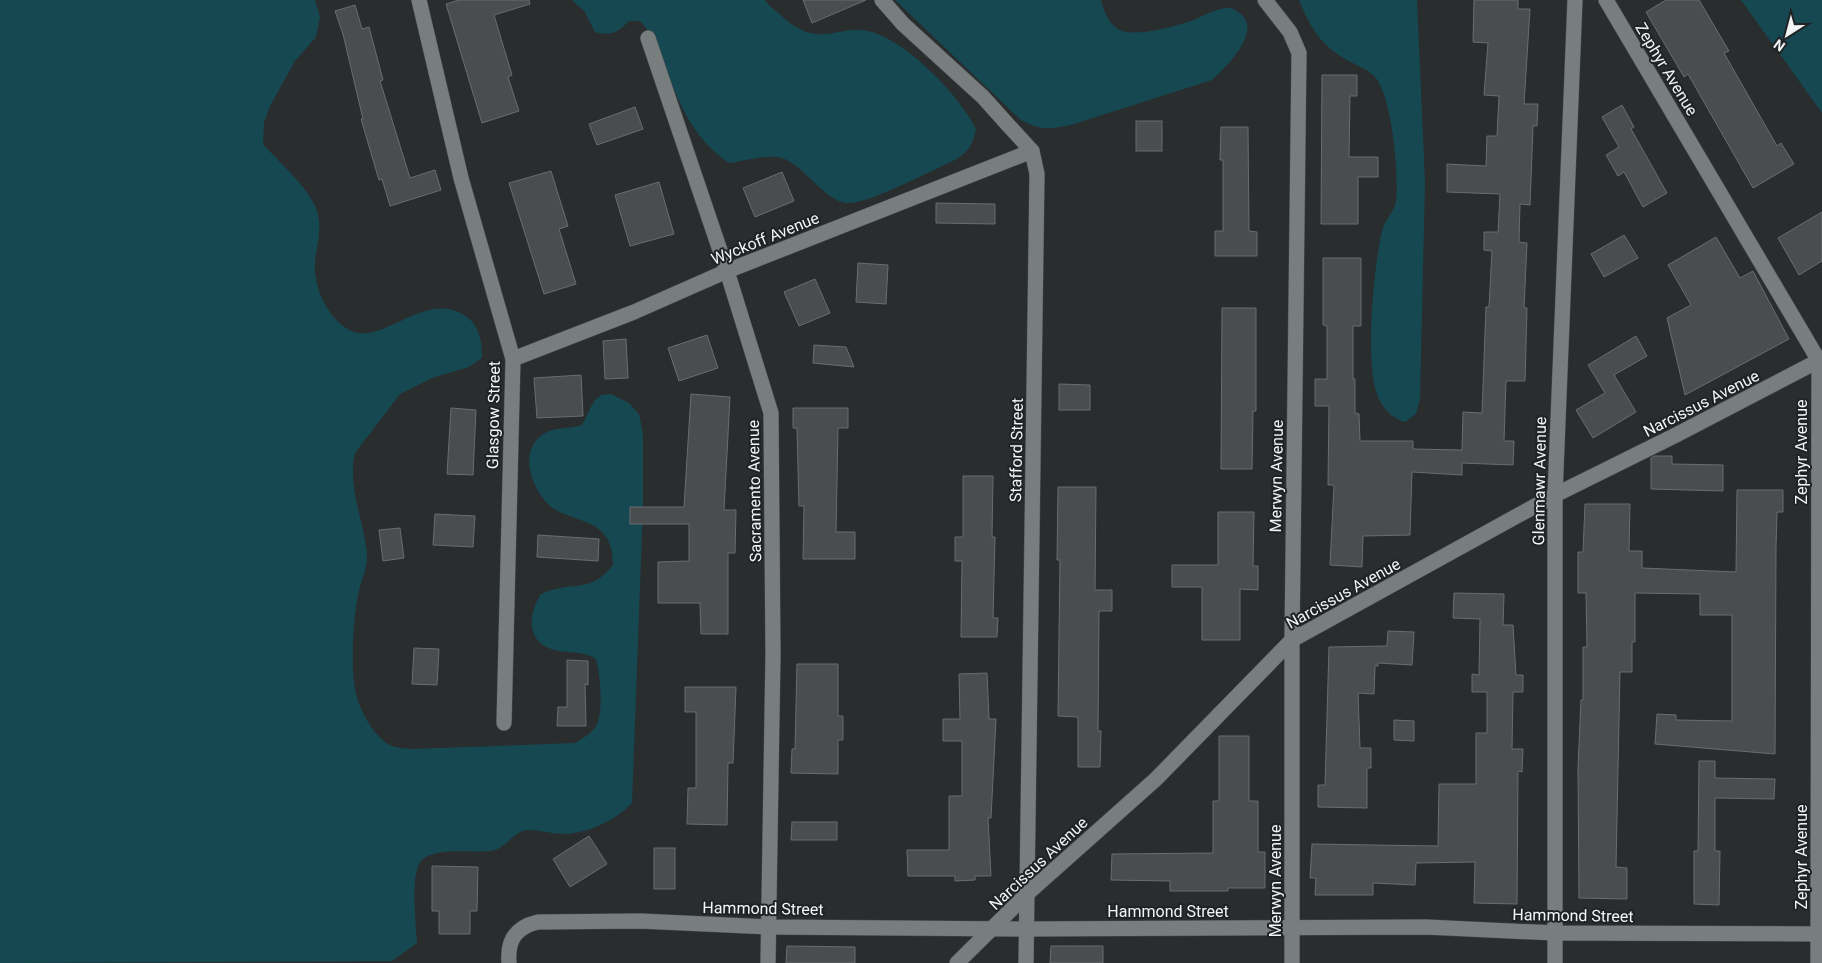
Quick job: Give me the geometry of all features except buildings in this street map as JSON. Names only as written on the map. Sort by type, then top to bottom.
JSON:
[{"type":"street","name":"Glasgow Street","points":[[419,0],[462,178],[513,359],[504,723]]},
{"type":"street","points":[[882,0],[903,24],[983,97],[1032,151]]},
{"type":"street","name":"Merwyn Avenue","points":[[1265,0],[1290,32],[1299,53],[1292,640],[1292,963]]},
{"type":"street","name":"Glenmawr Avenue","points":[[1555,963],[1555,495],[1575,0]]},
{"type":"street","name":"Zephyr Avenue","points":[[1606,0],[1820,360],[1820,935],[1818,963]]},
{"type":"street","name":"Sacramento Avenue","points":[[648,38],[727,271],[771,413],[773,654],[768,963]]},
{"type":"street","name":"Wyckoff Avenue","points":[[513,359],[634,312],[727,271],[1032,151]]},
{"type":"street","name":"Stafford Street","points":[[1026,963],[1037,174],[1032,151]]},
{"type":"street","name":"Narcissus Avenue","points":[[957,963],[1028,893],[1156,779],[1292,640],[1555,495],[1820,360]]},
{"type":"street","name":"Hammond Street","points":[[509,963],[510,942],[516,931],[525,925],[538,922],[640,921],[769,927],[993,928],[1026,930],[1426,927],[1555,933],[1820,935]]},
{"type":"shaded area","points":[[0,0],[315,0],[320,17],[316,37],[295,61],[271,104],[264,122],[263,144],[300,183],[316,208],[319,228],[315,270],[322,299],[339,322],[346,328],[359,333],[373,332],[419,313],[435,309],[451,310],[467,317],[471,321],[477,330],[481,347],[482,358],[469,367],[432,378],[400,394],[355,453],[353,466],[354,491],[367,559],[355,614],[353,643],[354,684],[358,701],[369,724],[380,737],[392,746],[411,749],[575,743],[594,729],[598,720],[601,703],[596,659],[585,654],[551,649],[543,645],[533,632],[532,617],[541,594],[552,590],[588,584],[605,574],[613,565],[611,547],[605,535],[596,527],[561,513],[548,503],[540,494],[535,484],[529,461],[531,450],[536,441],[549,431],[582,425],[594,401],[601,395],[611,394],[629,403],[639,414],[643,434],[643,506],[632,803],[609,821],[581,832],[561,834],[527,830],[518,833],[503,846],[495,850],[446,852],[428,856],[421,861],[416,876],[414,900],[417,943],[392,961],[0,963]]},
{"type":"shaded area","points":[[572,0],[765,0],[784,18],[798,28],[810,33],[821,34],[863,30],[875,33],[889,39],[904,49],[933,73],[946,87],[958,101],[976,129],[973,139],[967,151],[955,160],[901,186],[858,202],[848,203],[832,197],[799,168],[782,158],[763,157],[729,163],[706,143],[689,119],[675,93],[654,41],[640,21],[629,21],[617,31],[606,34],[595,32],[584,11]]},
{"type":"shaded area","points":[[895,0],[1101,0],[1112,23],[1118,29],[1125,32],[1145,32],[1169,27],[1189,22],[1216,10],[1229,8],[1242,15],[1247,22],[1247,31],[1245,40],[1233,59],[1212,80],[1071,125],[1045,128],[1034,126],[1021,120]]},
{"type":"shaded area","points":[[1299,0],[1417,0],[1425,182],[1420,399],[1416,414],[1405,422],[1394,417],[1382,405],[1375,387],[1372,367],[1373,292],[1376,267],[1382,231],[1395,205],[1397,189],[1393,137],[1386,102],[1382,88],[1373,75],[1338,55],[1317,35],[1307,19]]},
{"type":"shaded area","points":[[1741,0],[1822,0],[1822,113]]}]
